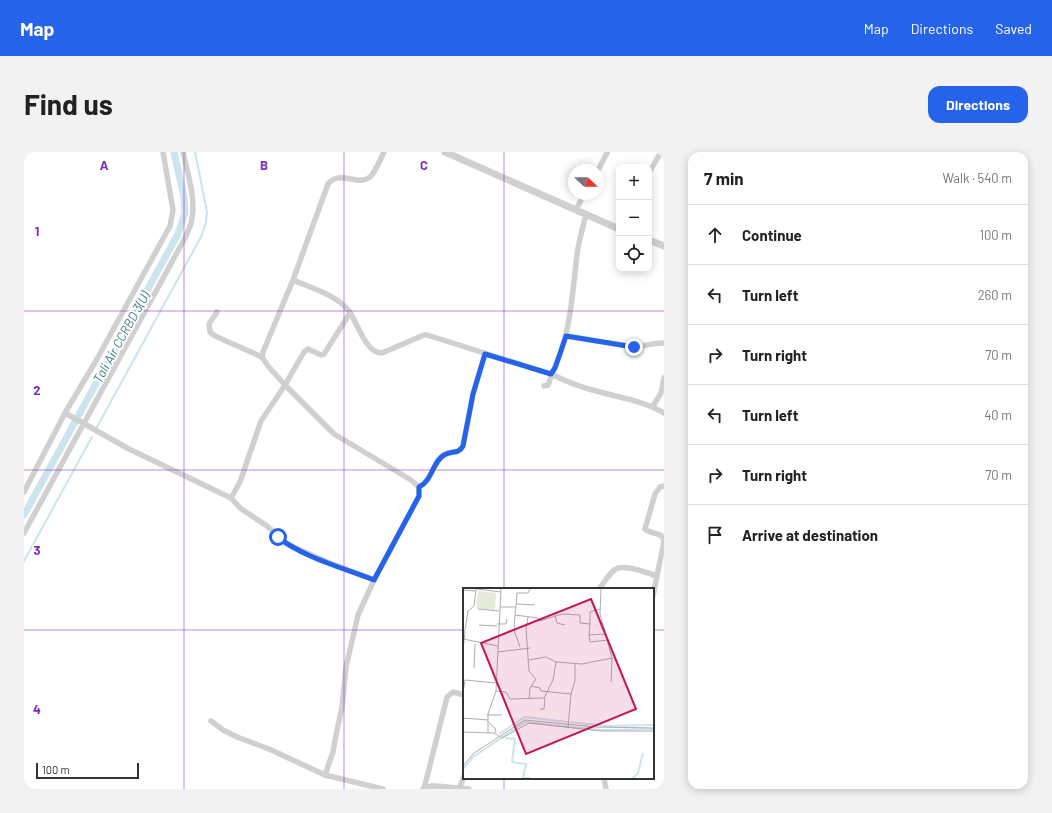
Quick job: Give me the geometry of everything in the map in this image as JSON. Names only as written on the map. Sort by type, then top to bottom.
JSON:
[{"type":"street","points":[[24,492],[68,415],[170,226],[173,210],[164,152]]},
{"type":"street","points":[[24,533],[81,422],[185,238],[193,216],[191,193],[183,152]]},
{"type":"street","points":[[262,357],[265,346],[293,280],[328,184],[335,178],[359,180],[368,178],[374,172],[384,152]]},
{"type":"street","points":[[447,152],[616,228]]},
{"type":"street","points":[[652,168],[661,152]]},
{"type":"street","points":[[601,164],[607,154]]},
{"type":"street","points":[[576,210],[581,200]]},
{"type":"street","points":[[544,386],[549,382],[566,336],[570,317],[579,241],[586,215]]},
{"type":"street","points":[[652,241],[664,246]]},
{"type":"street","points":[[293,280],[339,300],[350,313],[362,336],[374,351],[378,353],[382,353],[427,335],[551,374],[574,384],[599,392],[620,396],[653,406],[664,413]]},
{"type":"street","points":[[217,312],[209,324],[210,332],[215,336],[262,357],[285,385],[334,434],[411,480],[419,487],[419,496],[374,580],[356,622],[346,668],[342,707],[333,752],[325,775]]},
{"type":"street","points":[[231,498],[240,482],[258,427],[306,350],[308,349],[322,355],[326,353],[350,313]]},
{"type":"street","points":[[566,336],[634,347],[664,343]]},
{"type":"street","points":[[419,487],[425,484],[443,455],[457,452],[463,446],[473,394],[485,354]]},
{"type":"street","points":[[653,406],[660,393],[664,378]]},
{"type":"street","points":[[68,415],[129,449],[231,498],[240,508],[267,526],[287,544],[374,580]]},
{"type":"street","points":[[654,591],[664,541],[660,534],[649,532],[645,529],[655,494],[660,487],[664,486]]},
{"type":"street","points":[[601,588],[616,569],[621,567],[639,570],[657,576]]},
{"type":"street","points":[[424,789],[448,697],[453,692],[463,695]]},
{"type":"street","points":[[210,721],[237,737],[269,749],[325,775],[383,789]]},
{"type":"street","points":[[460,787],[463,779]]},
{"type":"street","points":[[604,779],[606,789]]},
{"type":"street","points":[[424,789],[431,786],[460,787],[469,789]]},
{"type":"waterway","name":"Tali Air CCRBD 3(U)","points":[[24,515],[178,234],[185,213],[184,197],[174,152]]},
{"type":"waterway","points":[[97,427],[202,235],[207,212],[195,152]]},
{"type":"waterway","points":[[24,561],[92,437]]},
{"type":"route","points":[[278,537],[287,544],[374,580],[419,496],[419,487],[425,484],[443,455],[457,452],[463,446],[473,394],[485,354],[551,374],[555,368],[566,336],[634,347]]}]
